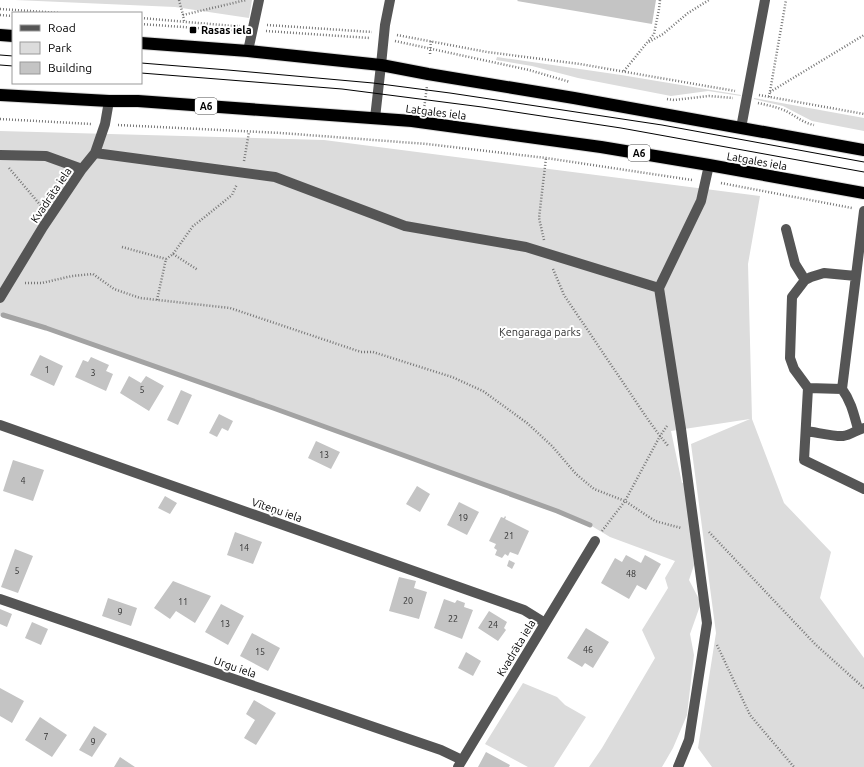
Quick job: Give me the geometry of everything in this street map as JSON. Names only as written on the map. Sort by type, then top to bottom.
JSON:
[{"type":"highway","points":[[0,35],[12,36]]},
{"type":"highway","points":[[142,43],[248,51],[381,65],[864,150]]},
{"type":"highway","name":"Latgales iela","points":[[0,95],[138,101],[412,121],[601,147],[864,193]]},
{"type":"street","points":[[248,51],[259,0]]},
{"type":"street","points":[[375,118],[383,40],[390,0]]},
{"type":"street","points":[[741,128],[765,0]]},
{"type":"street","name":"Kvadrāta iela","points":[[0,298],[50,217],[82,169],[95,153],[105,124],[109,100]]},
{"type":"street","points":[[95,153],[275,177],[405,226],[526,248],[660,288]]},
{"type":"street","points":[[0,155],[46,156],[82,169]]},
{"type":"street","points":[[678,767],[689,740],[707,623],[660,288],[701,201],[709,165]]},
{"type":"street","points":[[806,431],[842,436],[861,429],[847,395],[842,389],[856,276],[861,209]]},
{"type":"street","points":[[786,229],[795,264],[805,280]]},
{"type":"street","points":[[856,276],[824,273],[805,280],[792,297],[790,358],[794,369],[808,388],[804,460],[864,489]]},
{"type":"street","points":[[808,388],[842,389]]},
{"type":"street","name":"Vīteņu iela","points":[[0,425],[524,610],[545,623]]},
{"type":"street","name":"Kvadrāta iela","points":[[460,763],[595,541]]},
{"type":"street","name":"Urgu iela","points":[[0,599],[434,748],[460,763]]},
{"type":"path","points":[[179,0],[184,21]]},
{"type":"path","points":[[183,15],[246,0]]},
{"type":"path","points":[[624,71],[654,34],[660,0]]},
{"type":"path","points":[[647,43],[663,34],[688,14],[709,0]]},
{"type":"path","points":[[768,97],[786,0]]},
{"type":"path","points":[[0,9],[45,12]]},
{"type":"path","points":[[0,15],[12,16]]},
{"type":"path","points":[[142,24],[236,31],[272,31],[383,40],[528,70],[574,83]]},
{"type":"path","points":[[396,35],[487,52],[580,64],[741,92]]},
{"type":"path","points":[[770,92],[864,35]]},
{"type":"path","points":[[430,54],[431,41]]},
{"type":"path","points":[[424,111],[427,82]]},
{"type":"path","points":[[755,94],[864,114]]},
{"type":"path","points":[[660,98],[674,100],[709,96],[734,98]]},
{"type":"path","points":[[754,102],[784,110],[812,125],[819,126]]},
{"type":"path","points":[[0,119],[268,133],[420,143],[546,158],[706,180],[861,209]]},
{"type":"path","points":[[420,143],[421,139]]},
{"type":"path","points":[[546,158],[539,218],[547,254],[564,295],[660,436],[670,448]]},
{"type":"path","points":[[6,165],[50,217]]},
{"type":"path","points":[[157,300],[166,259],[173,254],[193,226],[202,220]]},
{"type":"path","points":[[122,247],[166,259]]},
{"type":"path","points":[[173,254],[198,270]]},
{"type":"path","points":[[9,284],[42,283],[72,276],[93,274],[114,289],[140,298],[230,308],[361,352],[373,352],[458,380],[483,391],[526,423],[552,446],[576,474],[594,489],[625,501],[655,521],[695,532]]},
{"type":"path","points":[[595,541],[625,501],[660,436],[678,410]]},
{"type":"path","points":[[693,516],[816,645],[864,688]]},
{"type":"path","points":[[717,644],[750,715],[794,767]]},
{"type":"green space","points":[[15,0],[252,0],[249,18],[175,7]]},
{"type":"green space","points":[[497,57],[621,75],[741,96],[708,91],[671,96],[578,78],[532,66],[496,60]]},
{"type":"green space","points":[[754,98],[864,118],[864,131],[812,121],[783,106]]},
{"type":"green space","name":"Ķengaraga parks","points":[[0,131],[324,140],[760,196],[748,264],[752,419],[784,503],[831,552],[820,598],[864,658],[864,767],[712,767],[698,748],[716,633],[691,444],[750,419],[671,431],[682,483],[685,482],[694,565],[689,580],[701,603],[690,634],[694,655],[687,715],[673,748],[662,767],[589,767],[602,748],[655,658],[642,630],[668,588],[665,578],[675,561],[610,537],[590,525],[557,511],[273,408],[46,328],[0,314]]},
{"type":"green space","points":[[523,683],[557,697],[565,705],[586,717],[554,767],[528,767],[485,744]]},
{"type":"building","points":[[656,0],[652,24],[517,1]]},
{"type":"building","points":[[40,355],[63,366],[54,386],[30,375]]},
{"type":"building","points":[[91,357],[109,365],[106,371],[113,374],[106,391],[75,377],[83,360],[88,362]]},
{"type":"building","points":[[129,376],[141,383],[146,376],[164,386],[149,411],[120,393]]},
{"type":"building","points":[[181,390],[192,395],[178,425],[167,420]]},
{"type":"building","points":[[219,414],[233,421],[228,431],[222,428],[217,437],[209,433]]},
{"type":"building","points":[[316,441],[340,452],[331,469],[308,458]]},
{"type":"building","points":[[13,460],[44,470],[33,501],[3,491]]},
{"type":"building","points":[[417,486],[430,494],[420,512],[406,504]]},
{"type":"building","points":[[165,496],[177,503],[170,514],[158,508]]},
{"type":"building","points":[[459,502],[479,512],[467,535],[447,525]]},
{"type":"building","points":[[505,516],[505,519],[529,531],[518,555],[510,552],[508,556],[505,554],[502,558],[495,555],[497,550],[494,548],[496,544],[489,541],[501,517],[504,518]]},
{"type":"building","points":[[235,532],[262,542],[253,564],[227,555]]},
{"type":"building","points":[[15,549],[33,556],[18,593],[1,587]]},
{"type":"building","points":[[626,555],[641,563],[645,555],[661,564],[646,590],[637,585],[629,599],[601,583],[615,558],[622,562]]},
{"type":"building","points":[[509,560],[515,563],[512,569],[507,566]]},
{"type":"building","points":[[399,577],[416,581],[414,588],[427,592],[419,619],[389,611]]},
{"type":"building","points":[[173,581],[211,596],[195,623],[176,611],[170,619],[154,608]]},
{"type":"building","points":[[108,598],[137,608],[131,626],[102,616]]},
{"type":"building","points":[[444,599],[455,603],[457,600],[465,603],[464,607],[473,610],[462,639],[434,628]]},
{"type":"building","points":[[221,604],[244,616],[228,645],[205,632]]},
{"type":"building","points":[[0,609],[12,614],[7,627],[0,624]]},
{"type":"building","points":[[489,611],[507,622],[504,628],[506,630],[498,641],[478,628]]},
{"type":"building","points":[[32,622],[48,629],[41,645],[25,638]]},
{"type":"building","points":[[586,628],[609,642],[593,668],[585,663],[582,667],[567,658]]},
{"type":"building","points":[[252,633],[280,648],[268,671],[240,656]]},
{"type":"building","points":[[466,652],[481,661],[473,676],[458,668]]},
{"type":"building","points":[[0,688],[24,701],[12,723],[0,716]]},
{"type":"building","points":[[254,700],[276,713],[256,745],[244,738],[255,720],[246,714]]},
{"type":"building","points":[[40,717],[67,735],[52,757],[25,740]]},
{"type":"building","points":[[94,726],[107,734],[92,757],[79,750]]},
{"type":"building","points":[[486,752],[510,765],[509,767],[478,767]]},
{"type":"building","points":[[120,757],[135,767],[114,767]]},
{"type":"waterway","points":[[3,315],[46,328],[273,408],[557,511],[590,525]]},
{"type":"tram line","points":[[0,55],[12,56]]},
{"type":"tram line","points":[[142,63],[373,83],[450,93],[662,125],[864,162]]},
{"type":"tram line","points":[[0,65],[12,66]]},
{"type":"tram line","points":[[142,73],[342,89],[482,107],[621,128],[864,172]]},
{"type":"place","name":"Rasas iela","points":[[193,30]]}]
